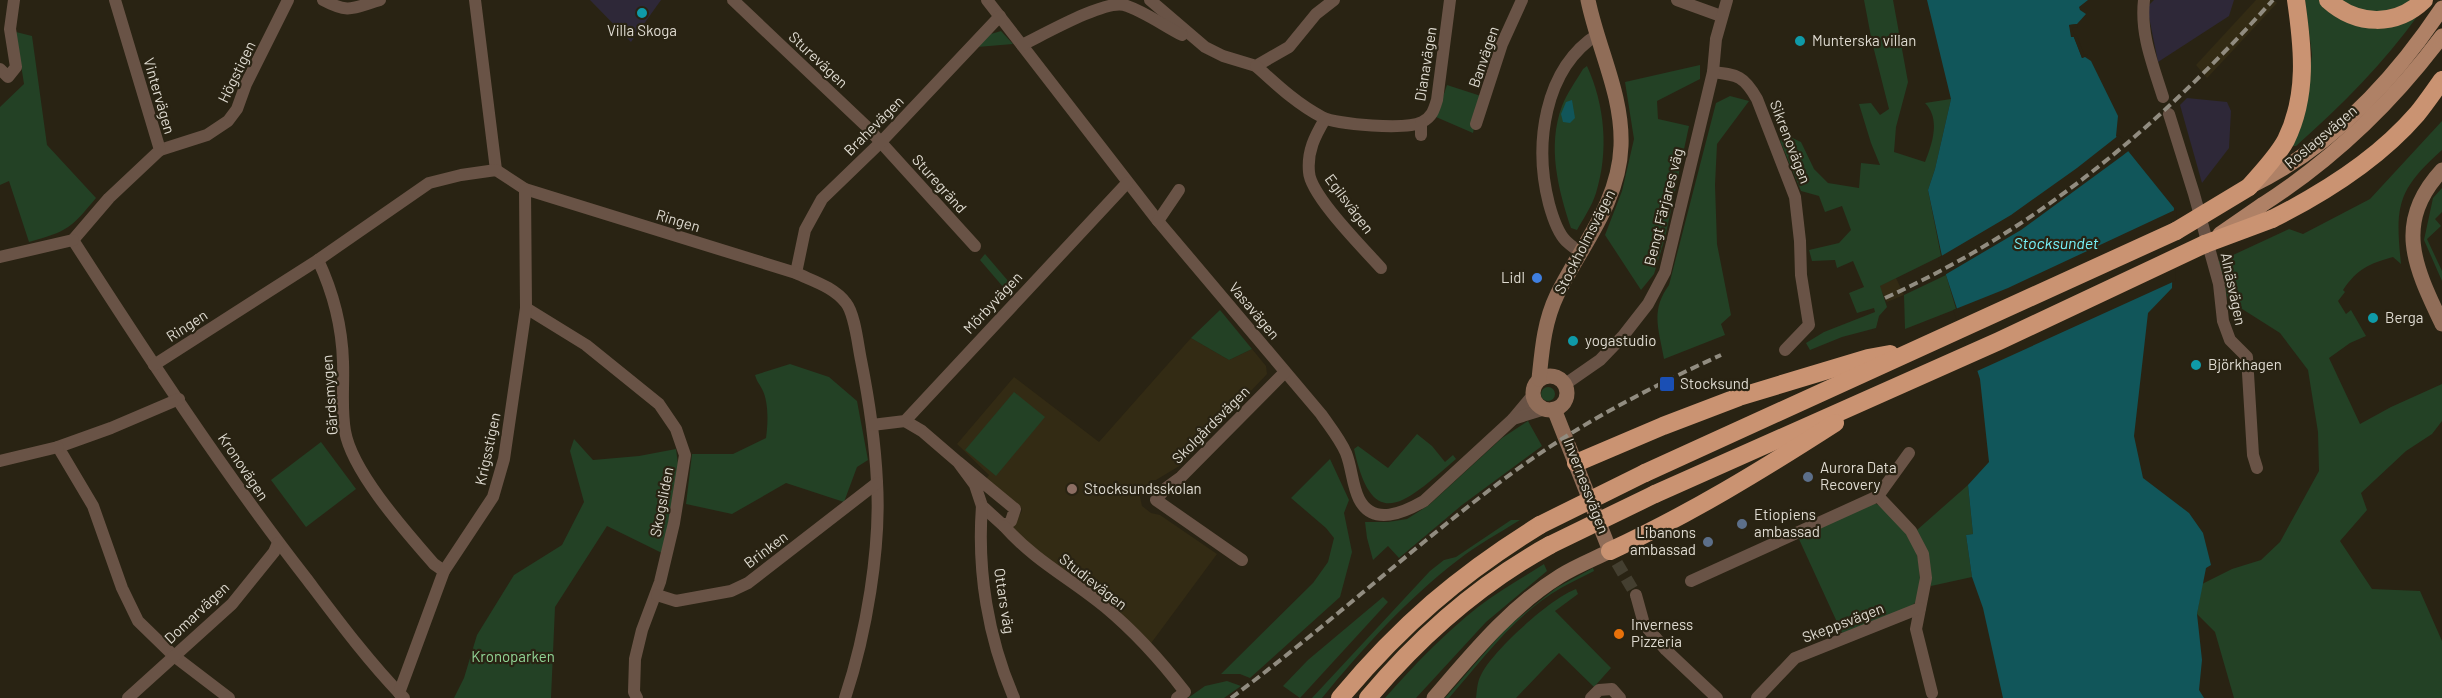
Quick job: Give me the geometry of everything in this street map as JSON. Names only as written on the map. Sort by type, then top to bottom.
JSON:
[{"type":"highway","points":[[1576,463],[1739,397],[1912,351],[2176,231],[2249,187],[2285,142],[2295,118],[2304,68],[2296,0]]},
{"type":"highway","points":[[2328,0],[2355,17],[2383,21],[2407,13],[2424,0]]},
{"type":"highway","points":[[1368,698],[1435,627],[1514,565],[1655,494],[1999,341],[2205,244],[2267,212],[2295,208],[2362,163],[2416,114],[2442,81]]},
{"type":"highway","points":[[1340,698],[1368,664],[1421,611],[1465,574],[1540,525],[1871,363]]},
{"type":"highway","points":[[1614,557],[1739,485],[1883,393]]},
{"type":"main road","name":"Roslagsvägen","points":[[2249,187],[2292,164],[2356,111],[2397,67],[2442,8]]},
{"type":"main road","name":"Roslagsvägen","points":[[2267,212],[2395,94],[2442,36]]},
{"type":"street","points":[[0,69],[8,77],[16,67],[5,29],[15,0]]},
{"type":"street","name":"Vintervägen","points":[[73,240],[109,198],[160,150],[115,0]]},
{"type":"street","name":"Högstigen","points":[[160,150],[207,135],[228,121],[237,109],[246,84],[288,0]]},
{"type":"street","points":[[322,0],[339,9],[349,10],[380,0]]},
{"type":"street","points":[[475,0],[496,170]]},
{"type":"street","name":"Sturevägen","points":[[733,0],[881,142]]},
{"type":"street","name":"Vasavägen","points":[[987,0],[1127,183],[1339,439],[1347,456],[1359,499],[1367,509],[1388,516],[1409,510],[1424,501],[1512,420],[1533,395]]},
{"type":"street","points":[[1150,0],[1205,47]]},
{"type":"street","points":[[1022,45],[1109,5],[1123,5],[1222,56],[1256,66],[1289,46],[1316,14],[1334,0]]},
{"type":"street","name":"Dianavägen","points":[[1256,66],[1300,104],[1324,119],[1421,129],[1433,113],[1437,100],[1450,0]]},
{"type":"street","name":"Banvägen","points":[[1476,124],[1502,44],[1522,0]]},
{"type":"street","name":"Stockholmsvägen","points":[[1539,379],[1544,330],[1556,297],[1608,204],[1618,175],[1621,145],[1615,91],[1588,0]]},
{"type":"street","points":[[1677,0],[1721,16]]},
{"type":"street","name":"Bengt Färjares väg","points":[[1564,385],[1600,360],[1623,336],[1648,304],[1665,272],[1713,72],[1721,16],[1727,0]]},
{"type":"street","points":[[2144,0],[2142,15],[2146,42],[2163,97]]},
{"type":"street","name":"Brahevägen","points":[[796,273],[805,230],[822,199],[881,142],[1000,16]]},
{"type":"street","points":[[1580,252],[1565,241],[1552,214],[1543,180],[1542,149],[1545,116],[1561,74],[1584,42],[1598,33]]},
{"type":"street","name":"Sikrenovägen","points":[[1713,72],[1737,75],[1749,84],[1795,197],[1801,275],[1809,325],[1785,350]]},
{"type":"street","name":"Alnäsvägen","points":[[2169,114],[2219,284],[2223,321],[2230,340],[2247,357],[2253,455],[2257,468]]},
{"type":"street","name":"Egilsvägen","points":[[1324,119],[1311,143],[1308,174],[1319,195],[1381,268]]},
{"type":"street","name":"Sturegränd","points":[[881,142],[975,246]]},
{"type":"street","name":"Ringen","points":[[154,365],[318,260],[429,183],[496,170],[525,189],[796,273],[832,290],[848,304],[869,401],[878,483],[870,583],[858,655],[844,698]]},
{"type":"street","points":[[2442,170],[2430,183],[2420,200],[2411,240],[2423,285],[2442,324]]},
{"type":"street","name":"Mörbyvägen","points":[[905,421],[1127,183]]},
{"type":"street","name":"Krigsstigen","points":[[402,695],[444,571],[493,497],[504,459],[526,308],[525,189]]},
{"type":"street","points":[[1158,221],[1179,190]]},
{"type":"street","points":[[0,257],[73,240]]},
{"type":"street","name":"Kronovägen","points":[[73,240],[154,365],[278,543],[343,626],[402,695]]},
{"type":"street","name":"Gärdsmygen","points":[[318,260],[332,291],[339,322],[343,360],[345,432],[352,454],[384,504],[434,564],[444,571]]},
{"type":"street","name":"Skogsliden","points":[[526,308],[586,345],[659,405],[676,429],[685,455],[683,479],[657,595],[642,630],[635,659],[634,692],[637,698]]},
{"type":"street","name":"Skolgårdsvägen","points":[[1242,560],[1156,500],[1285,372]]},
{"type":"street","points":[[1554,376],[1564,385],[1566,396],[1560,406],[1550,409],[1535,402],[1533,395],[1535,384],[1539,379],[1554,376]]},
{"type":"street","points":[[0,461],[58,447],[111,428],[179,399]]},
{"type":"street","name":"Vasavägen","points":[[1512,420],[1550,409]]},
{"type":"street","name":"Invernessvägen","points":[[1550,409],[1576,463],[1614,557]]},
{"type":"street","points":[[872,425],[905,421]]},
{"type":"street","name":"Studievägen","points":[[905,421],[921,431],[1015,509],[1011,521],[1004,526]]},
{"type":"street","points":[[58,447],[93,506],[122,588],[138,621],[174,656],[229,698]]},
{"type":"street","points":[[1691,581],[1878,496],[1909,453]]},
{"type":"street","name":"Studievägen","points":[[958,462],[975,485],[982,506],[1024,548],[1105,607],[1149,650],[1181,695]]},
{"type":"street","name":"Brinken","points":[[657,595],[676,601],[731,591],[748,583],[878,483]]},
{"type":"street","points":[[1878,496],[1911,531],[1923,554],[1926,578],[1916,629],[1932,693]]},
{"type":"street","name":"Ottars väg","points":[[982,506],[980,528],[985,598],[990,626],[1014,698]]},
{"type":"street","name":"Domarvägen","points":[[128,698],[236,599],[278,543]]},
{"type":"street","points":[[1434,698],[1486,637],[1519,606],[1561,575],[1614,557]]},
{"type":"street","points":[[1636,595],[1644,624],[1666,650],[1717,698]]},
{"type":"street","name":"Skeppsvägen","points":[[1757,698],[1795,658],[1920,608]]},
{"type":"street","points":[[1592,698],[1599,690],[1612,690],[1620,698]]},
{"type":"shaded area","points":[[590,0],[661,0],[631,42]]},
{"type":"shaded area","points":[[2154,0],[2234,0],[2229,16],[2158,62],[2147,7]]},
{"type":"shaded area","points":[[2256,0],[2273,0],[2277,3],[2207,78],[2196,65]]},
{"type":"shaded area","points":[[2187,98],[2227,102],[2231,111],[2229,148],[2202,183],[2180,105]]},
{"type":"shaded area","points":[[1896,278],[1904,295],[1887,302],[1879,286]]},
{"type":"shaded area","name":"Stocksundsskolan","points":[[1191,338],[1229,360],[1252,349],[1266,366],[1267,374],[1181,465],[1156,480],[1151,480],[1140,497],[1142,506],[1151,513],[1160,515],[1217,554],[1149,646],[1010,529],[1022,511],[1021,507],[986,479],[989,475],[957,444],[1014,377],[1099,442]]},
{"type":"green space","points":[[1864,0],[1893,0],[1908,82],[1896,127],[1894,152],[1925,162],[1934,132],[1934,124],[1930,109],[1925,103],[1951,99],[1928,190],[1941,256],[1880,286],[1887,307],[1879,316],[1876,328],[1842,337],[1810,350],[1806,343],[1824,332],[1875,312],[1874,308],[1857,313],[1849,293],[1864,287],[1853,261],[1837,268],[1835,260],[1812,261],[1809,250],[1839,243],[1851,230],[1842,206],[1825,212],[1819,196],[1801,191],[1780,141],[1786,135],[1801,142],[1814,169],[1828,183],[1859,188],[1861,163],[1880,165],[1859,104],[1871,103],[1880,115],[1889,109]]},
{"type":"green space","points":[[2305,0],[2321,0],[2334,13],[2419,14],[2362,83],[2313,131],[2296,146],[2292,146],[2307,93],[2312,55]]},
{"type":"green space","points":[[2340,0],[2414,0],[2400,7],[2370,12],[2359,10]]},
{"type":"green space","points":[[1001,31],[1013,44],[977,47],[991,34]]},
{"type":"green space","points":[[16,32],[32,36],[47,145],[96,198],[67,228],[29,242],[9,181],[0,185],[0,107],[24,84]]},
{"type":"green space","points":[[1700,65],[1700,79],[1657,101],[1658,119],[1689,126],[1665,238],[1654,274],[1641,290],[1605,235],[1622,191],[1634,139],[1625,82]]},
{"type":"green space","points":[[1587,66],[1598,97],[1604,145],[1596,193],[1577,230],[1571,228],[1558,183],[1555,136],[1564,101]]},
{"type":"green space","points":[[1447,85],[1481,96],[1473,133],[1436,117]]},
{"type":"green space","points":[[1730,96],[1749,101],[1717,144],[1715,185],[1717,244],[1731,315],[1721,324],[1725,335],[1664,359],[1658,330],[1660,303],[1669,285],[1716,103]]},
{"type":"green space","points":[[2442,121],[2442,150],[2416,177],[2402,200],[2399,213],[2401,264],[2393,257],[2377,262],[2359,272],[2348,283],[2338,301],[2346,314],[2351,310],[2366,336],[2350,343],[2329,358],[2360,424],[2442,384],[2442,421],[2432,434],[2406,451],[2361,493],[2367,510],[2340,541],[2372,589],[2420,591],[2442,641],[2442,698],[2234,698],[2215,632],[2197,614],[2202,584],[2232,569],[2261,560],[2280,542],[2319,471],[2318,432],[2308,370],[2280,333],[2228,300],[2218,262],[2289,229],[2303,234],[2370,199]]},
{"type":"green space","points":[[2442,188],[2442,212],[2435,219],[2441,226],[2427,239],[2442,271],[2442,281],[2424,240],[2433,198]]},
{"type":"green space","points":[[985,254],[1015,289],[1010,295],[980,260]]},
{"type":"green space","points":[[1946,275],[1956,309],[1905,329],[1904,295]]},
{"type":"green space","points":[[1220,310],[1252,349],[1229,360],[1191,338]]},
{"type":"green space","points":[[790,364],[829,377],[857,401],[868,460],[857,467],[844,502],[786,483],[732,514],[686,504],[692,454],[733,454],[766,438],[766,400],[755,375]]},
{"type":"green space","points":[[1545,387],[1551,387],[1555,394],[1551,401],[1545,401],[1541,397],[1541,391]]},
{"type":"green space","points":[[1014,392],[1045,417],[996,476],[965,450]]},
{"type":"green space","points":[[1528,421],[1542,446],[1462,505],[1399,558],[1388,546],[1373,560],[1365,522],[1407,519],[1429,505],[1502,438]]},
{"type":"green space","points":[[1417,434],[1432,446],[1445,462],[1453,455],[1456,459],[1408,497],[1394,503],[1382,502],[1371,494],[1362,477],[1354,449],[1358,446],[1388,468]]},
{"type":"green space","name":"Kronoparken","points":[[574,439],[593,460],[639,456],[676,449],[678,464],[664,554],[607,526],[555,607],[551,698],[454,698],[464,678],[477,635],[514,575],[562,545],[584,502],[570,451]]},
{"type":"green space","points":[[321,442],[356,489],[306,527],[271,480]]},
{"type":"green space","points":[[1330,459],[1349,500],[1344,513],[1352,552],[1340,597],[1250,678],[1240,674],[1221,674],[1313,583],[1328,562],[1334,538],[1326,528],[1291,498]]},
{"type":"green space","points":[[1968,485],[1973,534],[1966,535],[1972,577],[1931,586],[1928,558],[1917,530]]},
{"type":"green space","points":[[1874,503],[1890,514],[1906,533],[1916,550],[1920,577],[1919,599],[1907,610],[1842,633],[1798,537]]},
{"type":"green space","points":[[1511,520],[1520,520],[1473,549],[1439,575],[1386,625],[1322,698],[1312,698],[1430,571],[1444,560],[1456,557]]},
{"type":"green space","points":[[1544,564],[1547,571],[1486,622],[1416,698],[1385,698],[1465,617]]},
{"type":"green space","points":[[1593,568],[1594,571],[1544,599],[1514,624],[1449,698],[1445,698],[1507,627],[1556,588]]},
{"type":"green space","points":[[1576,589],[1578,594],[1555,611],[1611,668],[1594,687],[1559,653],[1516,698],[1476,698],[1480,678],[1497,653],[1523,626],[1552,603]]},
{"type":"green space","points":[[1383,597],[1388,602],[1300,698],[1283,686],[1308,660]]},
{"type":"green space","points":[[1227,681],[1241,686],[1224,698],[1188,698],[1205,686]]},
{"type":"water","name":"Stocksundet","points":[[1927,0],[2088,0],[2079,7],[2086,14],[2077,24],[2069,25],[2082,58],[2085,57],[2091,61],[2118,116],[2116,136],[2174,208],[2172,288],[2148,313],[2134,436],[2143,478],[2189,513],[2203,533],[2211,565],[2206,568],[2197,614],[2202,660],[2199,690],[2204,698],[2003,698],[1983,608],[1972,577],[1966,535],[1973,534],[1968,485],[1989,462],[1980,379],[1946,275],[1928,190],[1951,99]]},
{"type":"water","points":[[1572,100],[1575,118],[1570,123],[1563,122],[1561,114],[1566,102]]},
{"type":"pier","points":[[2077,24],[2078,27],[2072,28],[2074,34],[2084,54],[2088,55],[2082,58],[2074,37],[2071,37],[2069,25]]},
{"type":"pier","points":[[2119,135],[2131,149],[2021,230],[1943,276],[1938,258],[2011,215]]},
{"type":"pier","points":[[2177,209],[2175,281],[1975,372],[1953,310],[2008,288]]},
{"type":"tunnel","points":[[1617,563],[1636,595]]},
{"type":"railway","points":[[1885,298],[1942,270],[1995,239],[2046,206],[2095,170],[2186,89],[2273,0]]},
{"type":"railway","points":[[1231,698],[1451,520],[1526,463],[1621,404],[1721,355]]},
{"type":"place","name":"Villa Skoga","points":[[642,13]]},
{"type":"place","name":"Munterska villan","points":[[1800,41]]},
{"type":"place","name":"Lidl","points":[[1537,278]]},
{"type":"place","name":"Berga","points":[[2373,318]]},
{"type":"place","name":"yogastudio","points":[[1573,341]]},
{"type":"place","name":"Björkhagen","points":[[2196,365]]},
{"type":"place","name":"Stocksund","points":[[1667,384]]},
{"type":"place","name":"Aurora Data Recovery","points":[[1808,477]]},
{"type":"place","name":"Stocksundsskolan","points":[[1072,489]]},
{"type":"place","name":"Etiopiens ambassad","points":[[1742,524]]},
{"type":"place","name":"Libanons ambassad","points":[[1708,542]]},
{"type":"place","name":"Inverness Pizzeria","points":[[1619,634]]}]
